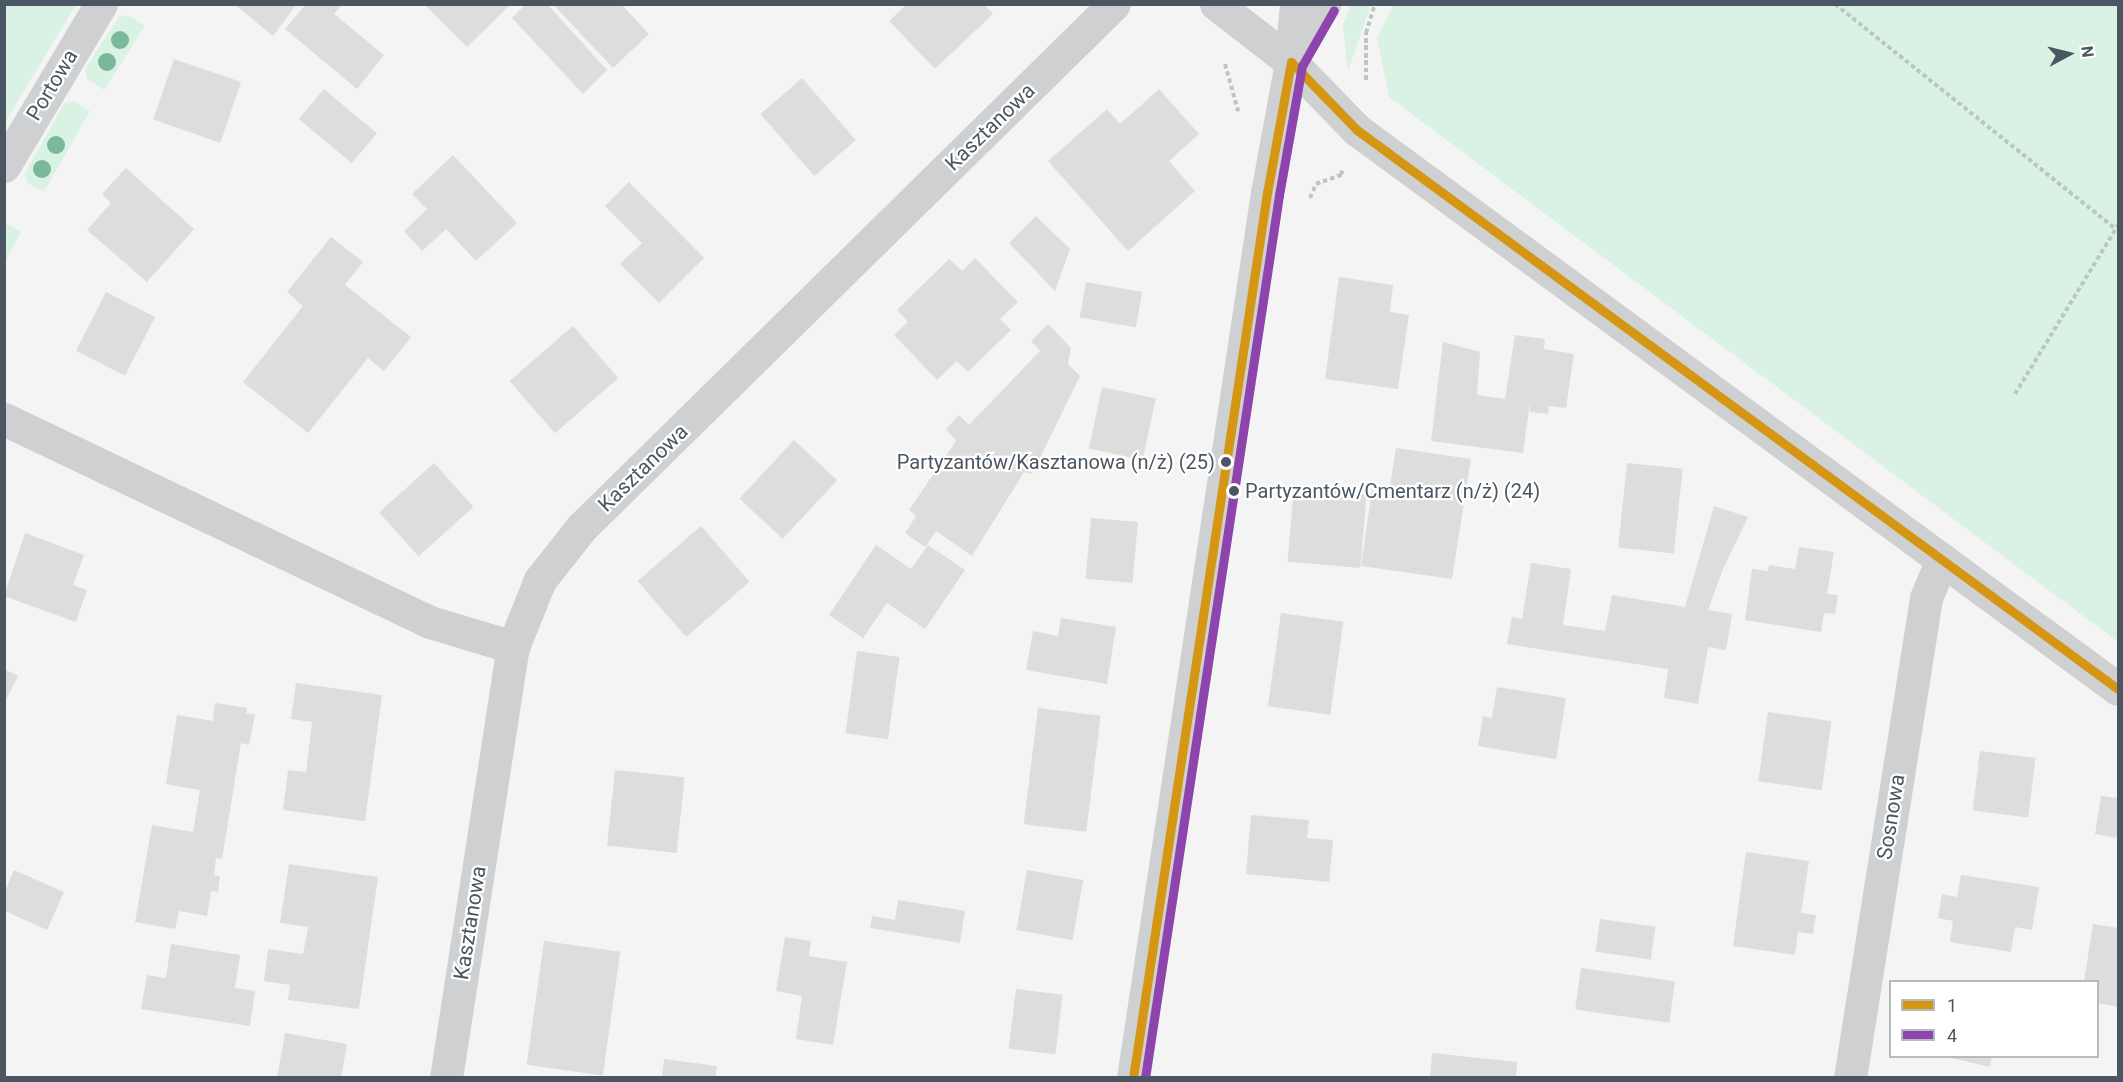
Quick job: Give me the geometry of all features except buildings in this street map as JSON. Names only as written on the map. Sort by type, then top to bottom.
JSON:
[{"type":"street","name":"Portowa","points":[[4,166],[101,4]]},
{"type":"street","name":"Kasztanowa","points":[[446,1077],[513,647],[540,580],[581,528],[1114,4]]},
{"type":"street","points":[[1216,4],[1291,62],[1357,130],[2118,689]]},
{"type":"street","points":[[1133,1077],[1267,193],[1291,62],[1296,4]]},
{"type":"street","points":[[1291,62],[1324,4]]},
{"type":"street","points":[[4,419],[430,622],[513,647]]},
{"type":"street","name":"Sosnowa","points":[[1850,1077],[1926,598],[1942,559]]},
{"type":"path","points":[[1835,4],[2117,227],[2014,394]]},
{"type":"path","points":[[1221,58],[1227,67],[1240,120]]},
{"type":"green space","points":[[4,5],[76,5],[5,122]]},
{"type":"green space","points":[[1350,5],[1371,5],[1348,71],[1343,26]]},
{"type":"green space","points":[[1393,5],[2118,5],[2118,642],[1389,97],[1377,38]]},
{"type":"green space","points":[[128,15],[145,26],[104,90],[87,79],[85,69],[119,17]]},
{"type":"green space","points":[[74,101],[90,111],[44,192],[27,183],[25,173],[64,104]]},
{"type":"green space","points":[[5,223],[21,232],[5,262]]},
{"type":"transit line","name":"4","points":[[1145,1078],[1279,195],[1302,66],[1334,10]]},
{"type":"transit line","name":"1","points":[[1291,62],[1357,130],[2118,689]]},
{"type":"transit line","name":"1","points":[[1133,1078],[1267,193],[1291,62]]},
{"type":"place","name":"Partyzantów/Kasztanowa (n/ż) (25)","points":[[1226,462]]},
{"type":"place","name":"Partyzantów/Cmentarz (n/ż) (24)","points":[[1234,491]]}]
